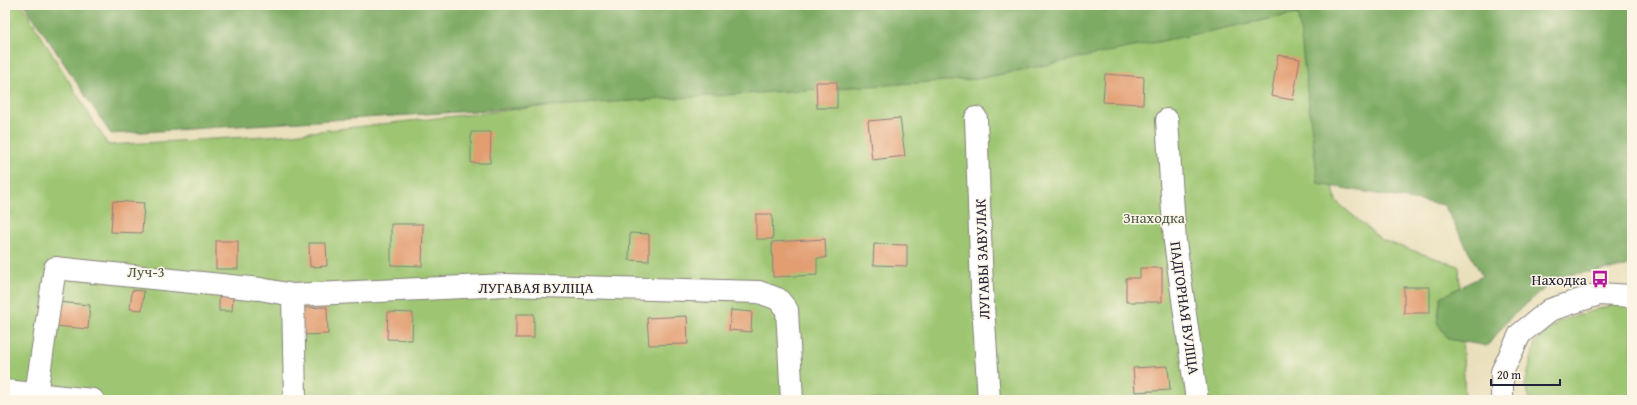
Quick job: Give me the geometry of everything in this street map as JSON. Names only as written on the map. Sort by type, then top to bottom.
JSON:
[{"type":"street","name":"ЛУГАВЫ ЗАВУЛАК","points":[[976,118],[982,289],[989,400]]},
{"type":"street","name":"ПАДГОРНАЯ ВУЛІЦА","points":[[1167,120],[1175,242],[1197,400]]},
{"type":"street","name":"ЛУГАВАЯ ВУЛІЦА","points":[[36,394],[55,268],[260,289],[293,295],[506,285],[759,292],[778,299],[787,310],[792,400]]},
{"type":"street","points":[[1502,400],[1502,372],[1520,334],[1550,310],[1600,294],[1632,296]]},
{"type":"street","points":[[293,295],[295,400]]},
{"type":"street","points":[[5,391],[83,399]]},
{"type":"green space","name":"Знаходка","points":[[5,5],[22,5],[108,145],[283,135],[843,73],[1299,14],[1336,201],[1382,240],[1459,266],[1465,400],[5,400]]},
{"type":"green space","points":[[25,5],[1632,5],[1632,266],[1559,276],[1510,318],[1487,346],[1448,339],[1437,322],[1441,297],[1482,276],[1444,205],[1318,184],[1298,13],[978,79],[111,134]]},
{"type":"green space","points":[[1615,304],[1632,308],[1632,400],[1530,400],[1525,386],[1535,342],[1559,321]]},
{"type":"building","points":[[1278,55],[1300,59],[1293,100],[1271,96]]},
{"type":"building","points":[[1105,74],[1144,77],[1143,104],[1103,102]]},
{"type":"building","points":[[816,82],[837,82],[837,108],[817,108]]},
{"type":"building","points":[[900,118],[905,156],[872,160],[868,121]]},
{"type":"building","points":[[471,132],[491,132],[490,163],[471,163]]},
{"type":"building","points":[[113,201],[144,203],[142,233],[111,232]]},
{"type":"building","points":[[756,214],[772,214],[773,239],[756,239]]},
{"type":"building","points":[[391,224],[423,224],[422,266],[391,265]]},
{"type":"building","points":[[630,233],[649,234],[649,261],[629,260]]},
{"type":"building","points":[[825,239],[826,258],[817,258],[817,275],[773,277],[772,242]]},
{"type":"building","points":[[216,241],[238,241],[238,269],[216,269]]},
{"type":"building","points":[[309,243],[326,243],[327,266],[310,267]]},
{"type":"building","points":[[874,244],[907,245],[907,266],[873,265]]},
{"type":"building","points":[[1140,268],[1162,268],[1162,302],[1126,302],[1126,278],[1140,278]]},
{"type":"building","points":[[1404,287],[1430,287],[1430,313],[1404,313]]},
{"type":"building","points":[[132,290],[144,291],[142,310],[130,309]]},
{"type":"building","points":[[219,296],[233,297],[232,311],[219,311]]},
{"type":"building","points":[[57,302],[90,305],[88,329],[55,326]]},
{"type":"building","points":[[327,307],[328,334],[301,335],[300,308]]},
{"type":"building","points":[[731,310],[752,312],[751,332],[729,330]]},
{"type":"building","points":[[388,312],[413,313],[412,340],[387,339]]},
{"type":"building","points":[[516,314],[534,314],[534,338],[516,338]]},
{"type":"building","points":[[687,316],[688,344],[649,345],[647,318]]},
{"type":"building","points":[[1168,366],[1170,390],[1135,392],[1133,368]]},
{"type":"place","name":"Находка","points":[[1600,279]]},
{"type":"park label","name":"Луч-3","points":[[146,271]]}]
